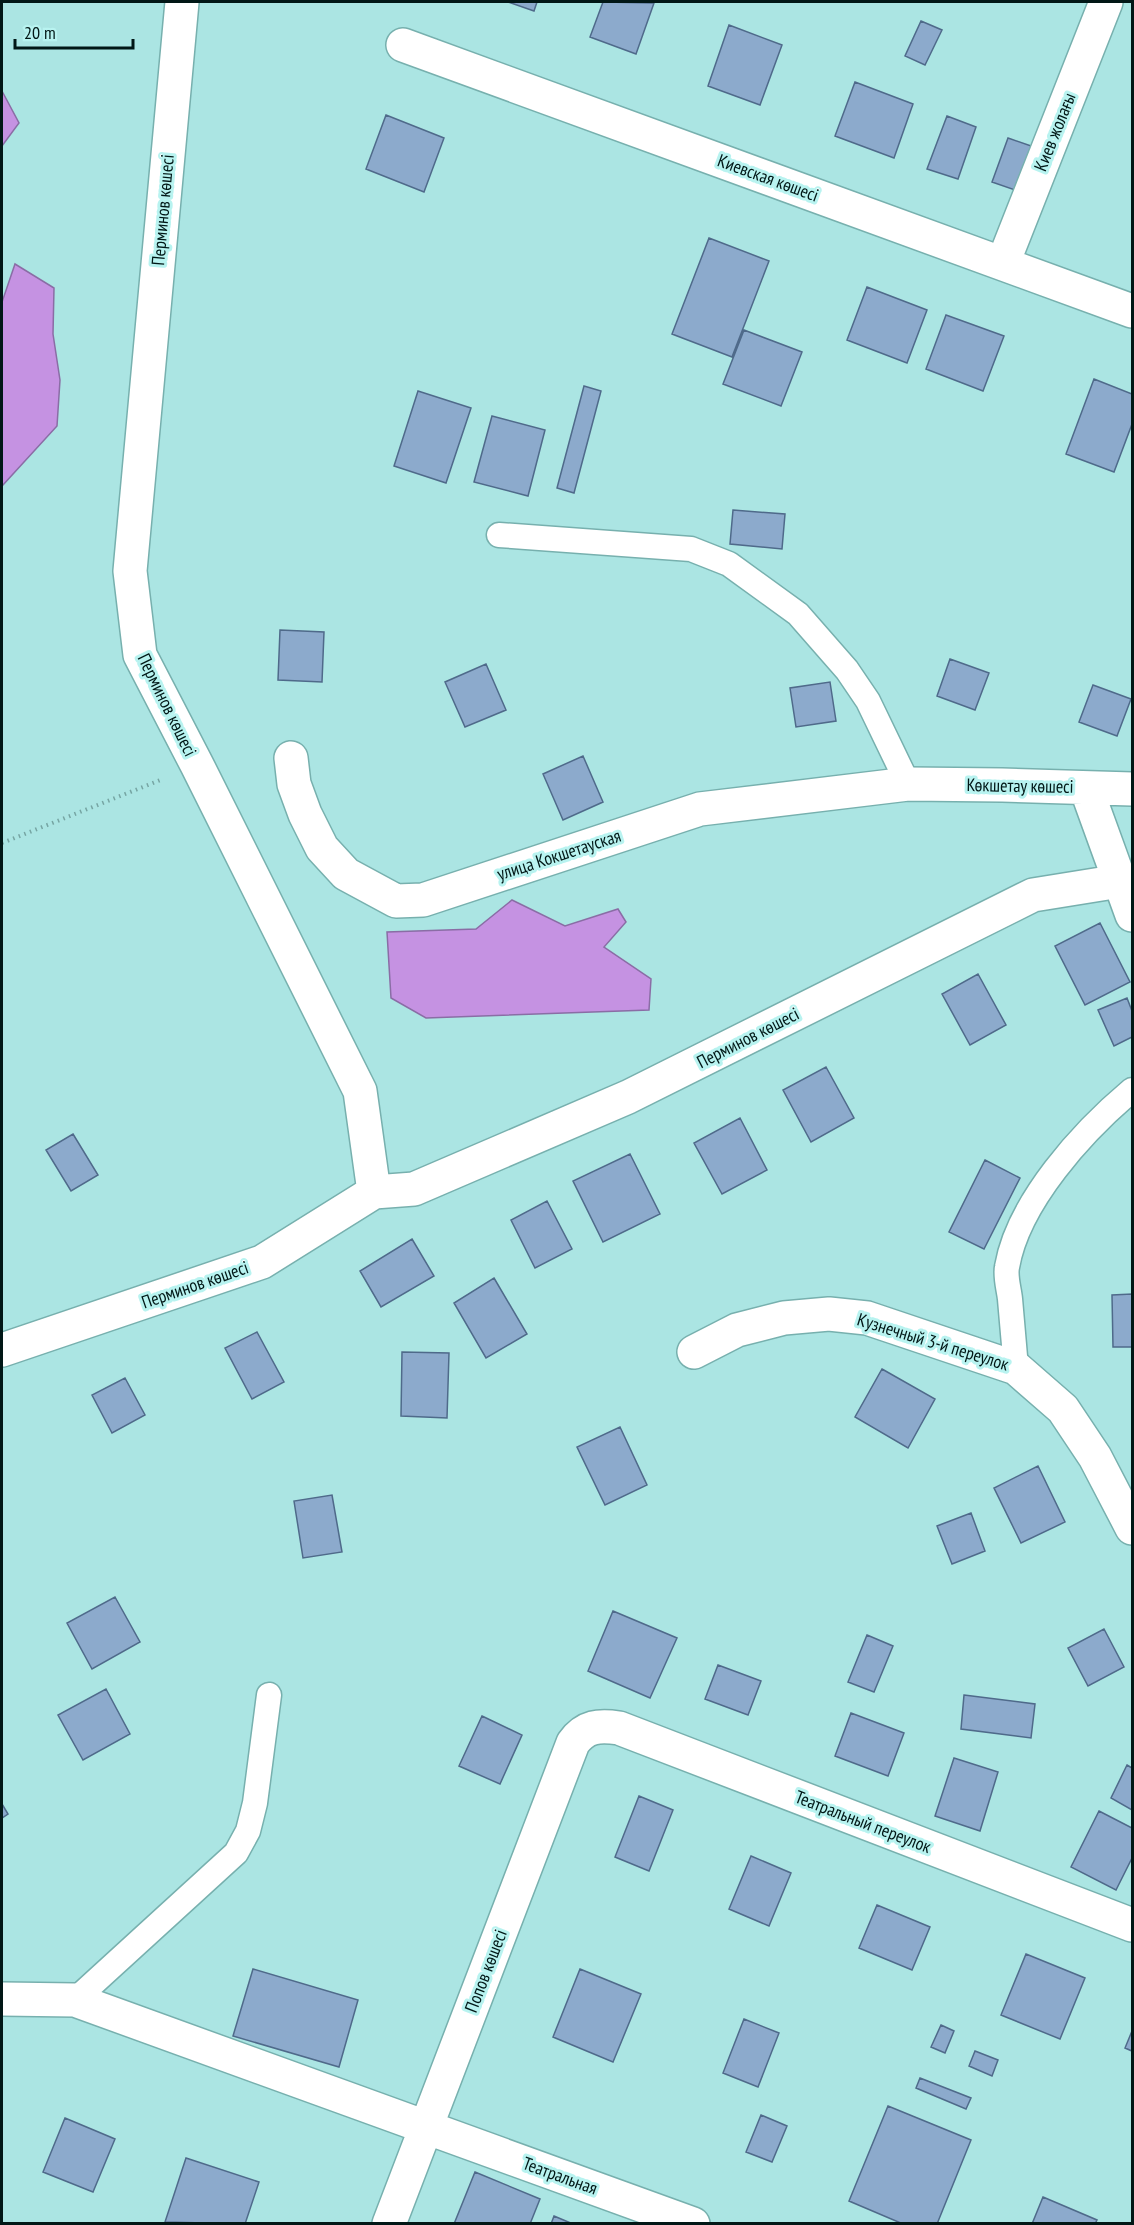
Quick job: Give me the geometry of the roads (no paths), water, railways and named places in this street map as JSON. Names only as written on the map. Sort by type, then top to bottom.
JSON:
[{"type":"street","name":"Перминов көшесі","points":[[182,2],[130,571],[140,655],[360,1091],[375,1192]]},
{"type":"street","name":"Киев жолағы","points":[[1003,263],[1107,2]]},
{"type":"street","name":"Киевская көшесі","points":[[402,45],[1132,311]]},
{"type":"street","name":"улица Кокшетауская","points":[[291,758],[294,784],[322,848],[346,874],[396,901],[423,900],[700,809],[908,784]]},
{"type":"street","name":"Көкшетау көшесі","points":[[908,784],[1002,784],[1132,789]]},
{"type":"street","points":[[1086,788],[1132,915]]},
{"type":"street","name":"Перминов көшесі","points":[[2,1350],[262,1262],[375,1192],[414,1189],[628,1097],[1033,895],[1120,881]]},
{"type":"street","name":"Кузнечный 3-й переулок","points":[[694,1352],[736,1330],[784,1318],[829,1314],[867,1318],[1017,1368],[1063,1409],[1095,1457],[1132,1528]]},
{"type":"street","name":"Театральный переулок","points":[[592,1727],[619,1728],[1132,1925]]},
{"type":"street","name":"Попов көшесі","points":[[389,2223],[573,1743],[580,1733],[592,1727]]},
{"type":"street","name":"Театральная","points":[[2,1999],[75,2000],[693,2223]]},
{"type":"lane","points":[[499,535],[691,549],[729,564],[798,614],[847,670],[868,701],[908,784]]},
{"type":"lane","points":[[1017,1368],[1006,1269],[1017,1231],[1040,1193],[1090,1128],[1132,1090]]},
{"type":"lane","points":[[75,2000],[236,1853],[248,1831],[255,1803],[269,1695]]}]
